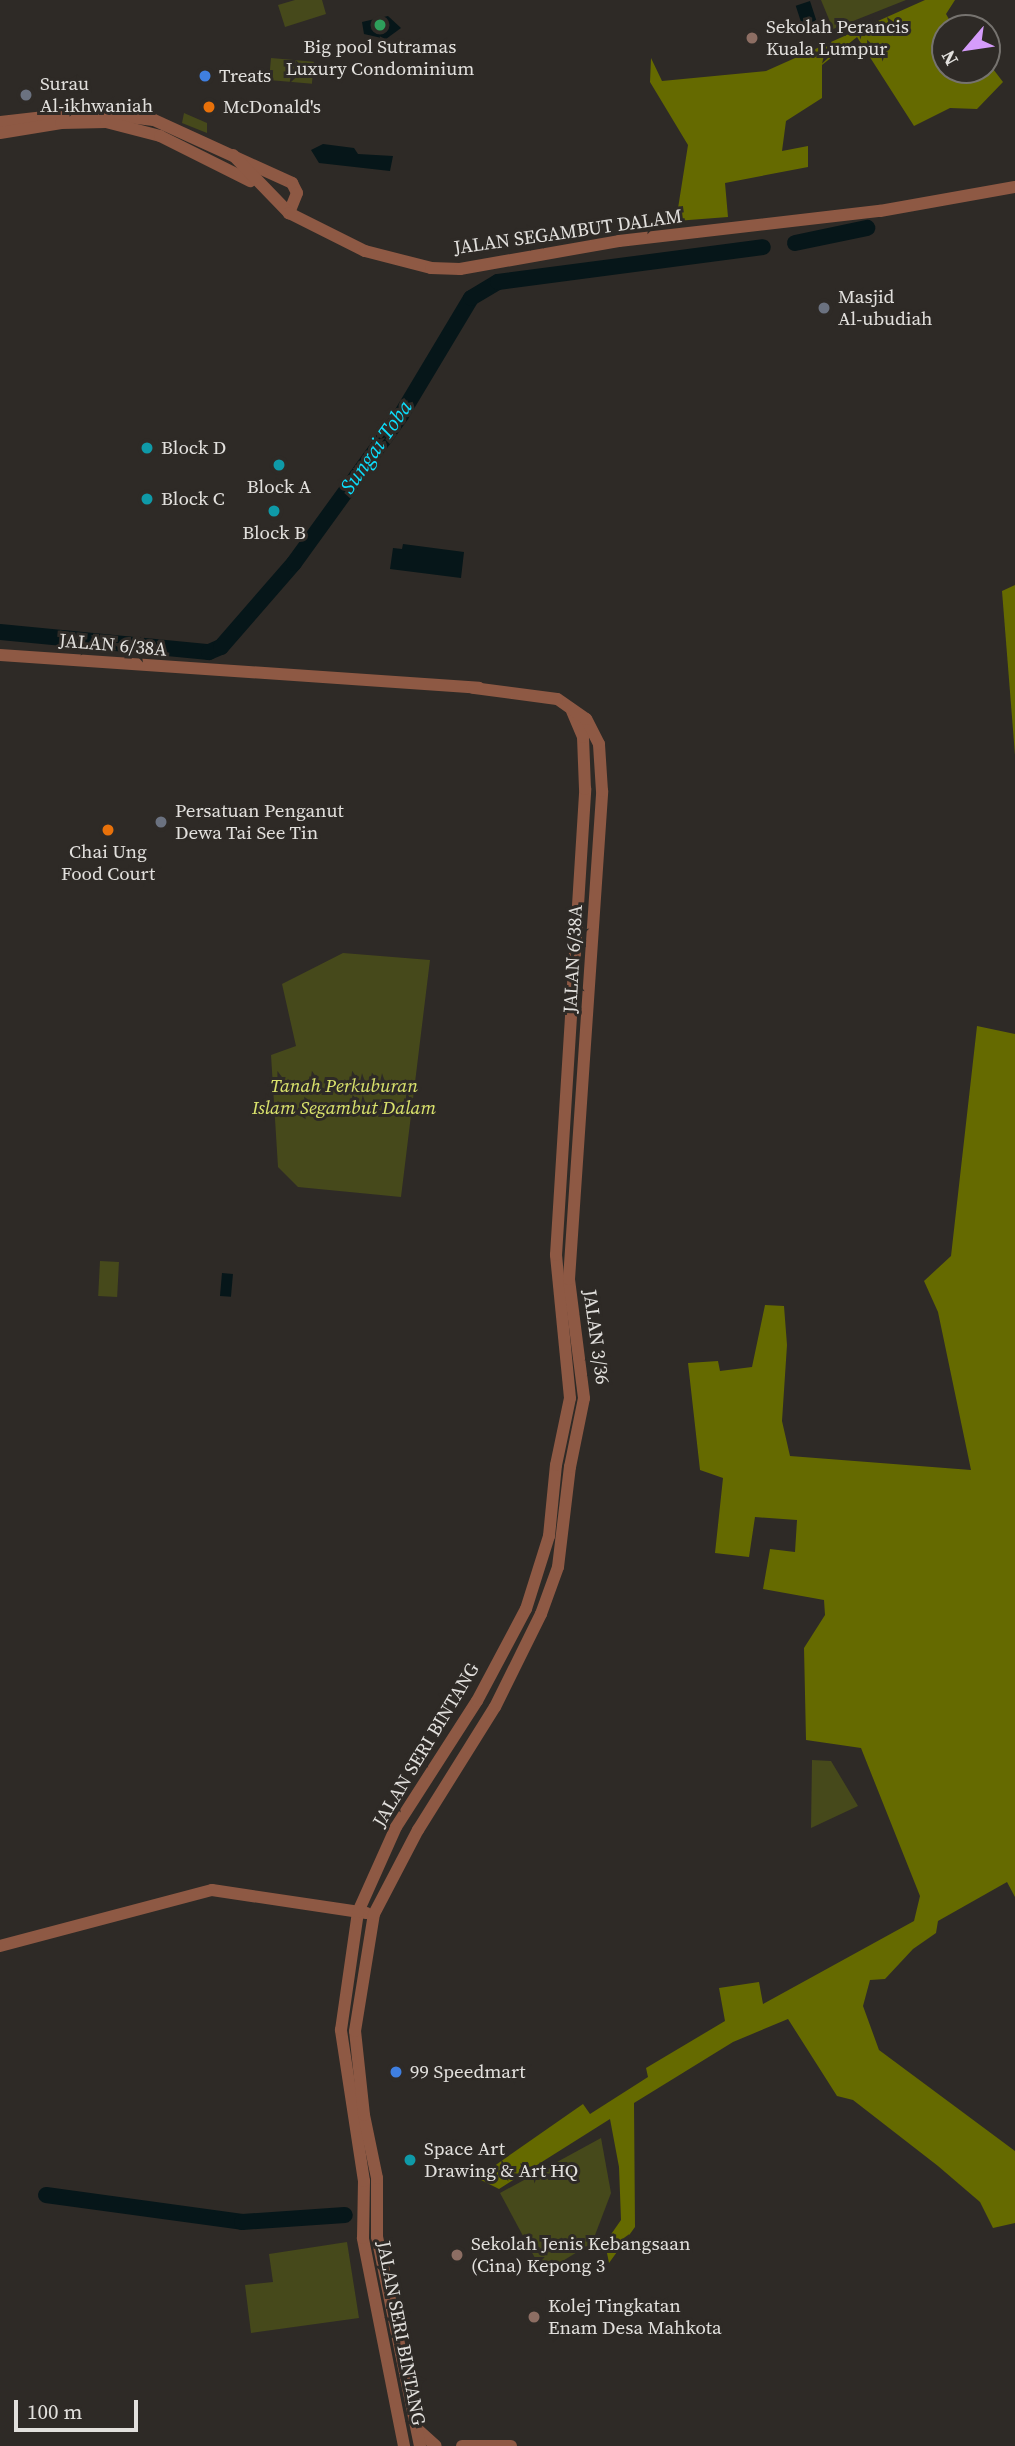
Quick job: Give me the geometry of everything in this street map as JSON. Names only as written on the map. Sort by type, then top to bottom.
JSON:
[{"type":"street","name":"JALAN SEGAMBUT DALAM","points":[[0,122],[61,113],[115,113],[154,120],[233,155],[260,186],[289,213],[336,240],[399,262],[460,269],[619,242],[880,211],[1015,187]]},
{"type":"street","points":[[0,133],[61,123],[106,122],[160,136],[260,186]]},
{"type":"street","points":[[233,155],[292,183],[297,193],[289,213]]},
{"type":"street","name":"JALAN 6/38A","points":[[0,655],[528,692],[570,707],[593,729],[601,760],[573,1230]]},
{"type":"street","name":"JALAN 6/38A","points":[[558,1228],[585,757],[578,721],[570,707]]},
{"type":"street","points":[[585,757],[595,751],[601,760]]},
{"type":"street","name":"JALAN 3/36","points":[[558,1228],[558,1306],[570,1398],[561,1440]]},
{"type":"street","name":"JALAN 3/36","points":[[573,1230],[569,1279],[585,1381],[575,1443]]},
{"type":"street","name":"JALAN SERI BINTANG","points":[[404,2446],[363,2224],[364,2181],[340,2046],[358,1912],[396,1827],[477,1701],[526,1609],[546,1549],[561,1440]]},
{"type":"street","name":"JALAN SERI BINTANG","points":[[420,2446],[377,2237],[378,2200],[354,2047],[374,1914],[418,1830],[495,1707],[541,1614],[558,1567],[575,1443]]},
{"type":"street","points":[[0,1949],[212,1890],[374,1914]]},
{"type":"street","points":[[363,2224],[368,2206],[378,2200]]},
{"type":"street","points":[[417,2429],[436,2446]]},
{"type":"street","points":[[463,2446],[511,2446]]},
{"type":"green space","points":[[295,0],[322,0],[326,14],[285,27],[278,5]]},
{"type":"green space","points":[[821,0],[906,0],[833,29]]},
{"type":"green space","points":[[271,58],[314,62],[312,84],[269,80]]},
{"type":"green space","points":[[184,113],[207,123],[207,133],[182,123]]},
{"type":"green space","name":"Tanah Perkuburan Islam Segambut Dalam","points":[[343,953],[430,960],[401,1197],[298,1187],[278,1167],[271,1055],[296,1046],[282,984]]},
{"type":"green space","points":[[100,1261],[119,1262],[117,1297],[98,1296]]},
{"type":"green space","points":[[812,1760],[831,1761],[858,1806],[811,1828]]},
{"type":"green space","points":[[601,2138],[611,2193],[592,2243],[543,2273],[500,2193]]},
{"type":"green space","points":[[347,2242],[359,2318],[251,2333],[245,2285],[273,2282],[269,2254]]},
{"type":"shaded area","points":[[925,0],[955,0],[946,14],[931,14],[931,84],[1001,84],[1001,79],[1003,82],[977,109],[950,108],[914,126],[857,37],[822,65],[822,98],[786,121],[782,151],[808,146],[808,167],[725,183],[728,217],[676,221],[688,145],[650,82],[651,58],[662,81],[766,71]]},
{"type":"shaded area","points":[[810,1],[819,29],[805,33],[796,6]]},
{"type":"shaded area","name":"Big pool Sutramas Luxury Condominium","points":[[388,16],[401,28],[386,39],[364,34],[362,22]]},
{"type":"shaded area","points":[[323,144],[354,148],[358,154],[393,156],[390,171],[319,163],[311,150]]},
{"type":"shaded area","points":[[403,544],[464,552],[461,578],[390,569],[393,548],[402,549]]},
{"type":"shaded area","points":[[1015,585],[1015,755],[1002,591]]},
{"type":"shaded area","points":[[977,1026],[1015,1034],[1015,1897],[1007,1882],[938,1921],[936,1933],[913,1949],[885,1979],[870,1980],[863,2006],[879,2050],[1015,2151],[1015,2223],[993,2228],[980,2202],[938,2166],[853,2100],[837,2096],[788,2019],[733,2042],[634,2103],[635,2227],[609,2263],[605,2243],[621,2220],[619,2167],[610,2119],[499,2189],[477,2178],[583,2104],[590,2114],[648,2077],[646,2068],[725,2021],[719,1988],[759,1982],[763,2004],[914,1921],[920,1896],[861,1748],[806,1740],[804,1648],[825,1615],[824,1600],[763,1589],[770,1549],[795,1552],[797,1520],[755,1517],[749,1557],[715,1553],[723,1478],[700,1470],[688,1363],[718,1361],[720,1371],[752,1367],[765,1305],[784,1306],[787,1345],[782,1421],[790,1456],[971,1470],[938,1312],[924,1281],[951,1256]]},
{"type":"shaded area","points":[[222,1273],[233,1274],[231,1297],[220,1296]]},
{"type":"waterway","name":"Sungai Toba","points":[[795,243],[867,228]]},
{"type":"waterway","name":"Sungai Toba","points":[[0,632],[209,652],[221,647],[294,563],[401,415],[471,298],[498,282],[763,247]]},
{"type":"waterway","points":[[46,2195],[242,2222],[345,2215]]},
{"type":"place","name":"Big pool Sutramas Luxury Condominium","points":[[380,25]]},
{"type":"place","name":"Sekolah Perancis Kuala Lumpur","points":[[752,38]]},
{"type":"place","name":"Treats","points":[[205,76]]},
{"type":"place","name":"Surau Al-ikhwaniah","points":[[26,95]]},
{"type":"place","name":"McDonald's","points":[[209,107]]},
{"type":"place","name":"Masjid Al-ubudiah","points":[[824,308]]},
{"type":"place","name":"Block D","points":[[147,448]]},
{"type":"place","name":"Block A","points":[[279,465]]},
{"type":"place","name":"Block C","points":[[147,499]]},
{"type":"place","name":"Block B","points":[[274,511]]},
{"type":"place","name":"Persatuan Penganut Dewa Tai See Tin","points":[[161,822]]},
{"type":"place","name":"Chai Ung Food Court","points":[[108,830]]},
{"type":"place","name":"99 Speedmart","points":[[396,2072]]},
{"type":"place","name":"Space Art Drawing & Art HQ","points":[[410,2160]]},
{"type":"place","name":"Sekolah Jenis Kebangsaan (Cina) Kepong 3","points":[[457,2255]]},
{"type":"place","name":"Kolej Tingkatan Enam Desa Mahkota","points":[[534,2317]]}]
